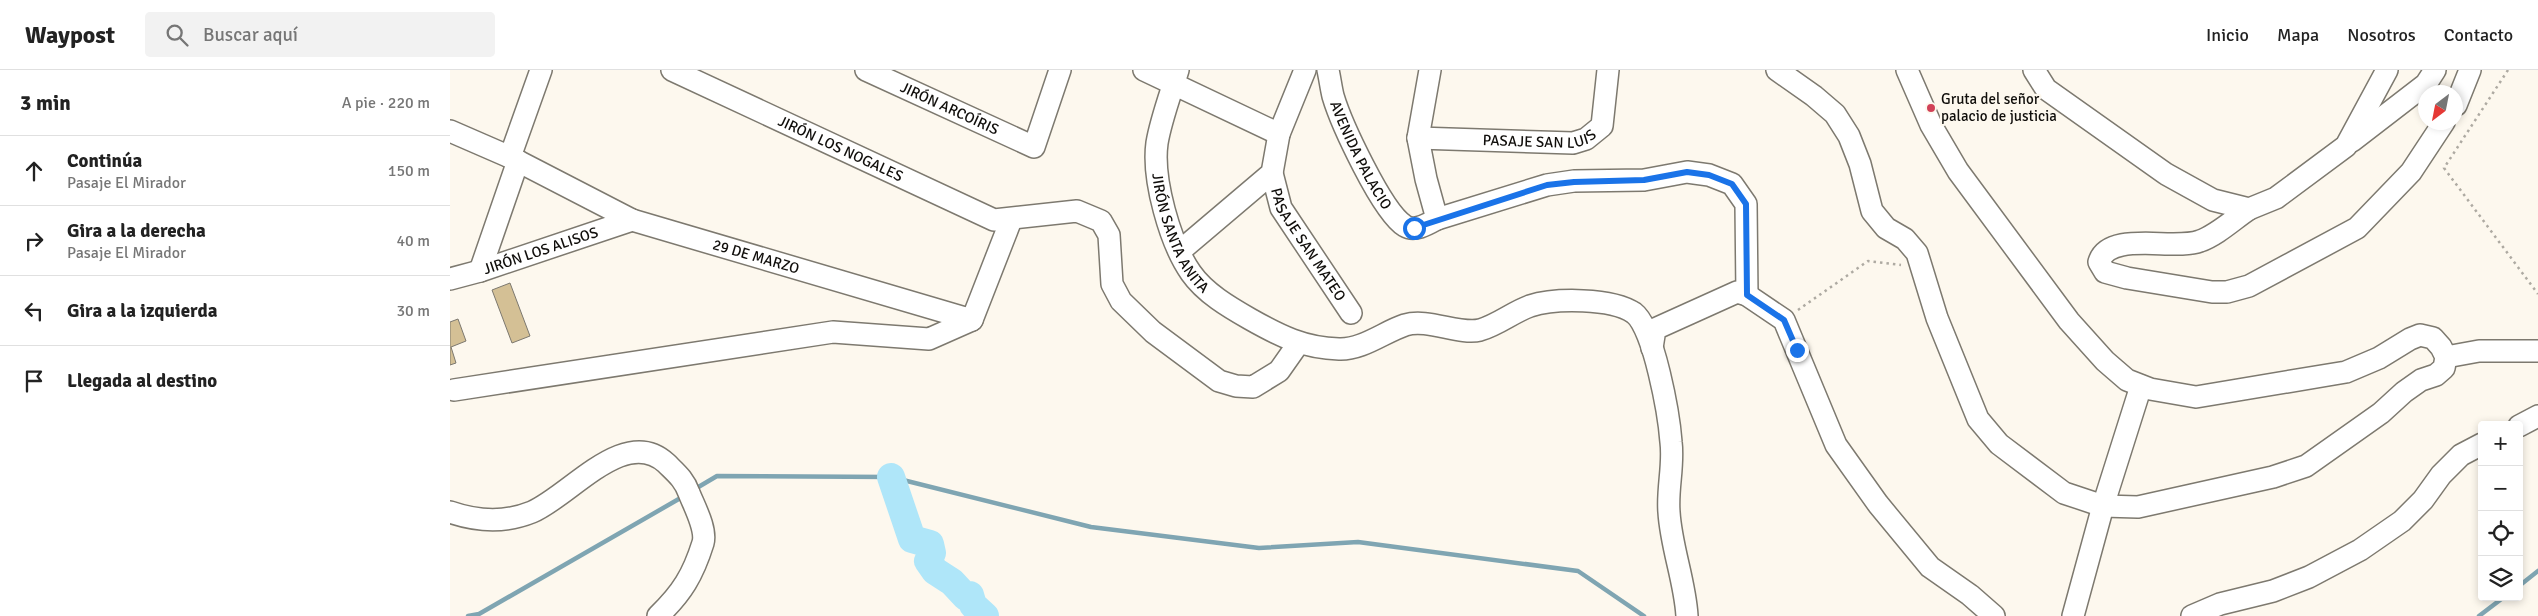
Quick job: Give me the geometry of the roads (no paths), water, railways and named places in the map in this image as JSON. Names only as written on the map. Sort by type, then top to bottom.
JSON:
[{"type":"street","points":[[480,271],[541,70]]},
{"type":"street","name":"JIRÓN LOS NOGALES","points":[[672,70],[994,220],[1011,220],[1077,211],[1101,221],[1109,235],[1112,284],[1121,301],[1153,332],[1219,380],[1236,386],[1253,386],[1279,371],[1298,344]]},
{"type":"street","name":"JIRÓN ARCOÍRIS","points":[[866,70],[1034,147],[1060,70]]},
{"type":"street","points":[[1144,70],[1176,76],[1279,134]]},
{"type":"street","points":[[1180,251],[1272,173],[1279,134],[1305,70]]},
{"type":"street","name":"AVENIDA PALACIO","points":[[1328,70],[1333,96],[1347,132],[1387,207],[1405,226],[1414,228],[1547,185],[1574,182],[1644,180],[1687,172],[1709,175],[1732,184],[1746,204],[1747,295]]},
{"type":"street","points":[[1430,70],[1418,138],[1426,179],[1433,198],[1437,219]]},
{"type":"street","name":"PASAJE SAN LUIS","points":[[1418,138],[1572,143],[1586,139],[1602,126],[1608,70]]},
{"type":"street","points":[[1777,70],[1836,114],[1849,136],[1860,164],[1872,211],[1886,228],[1905,239],[1916,253],[1937,318],[1978,419],[1999,444],[2064,493],[2103,506],[2138,507],[2239,486],[2306,466],[2381,413],[2404,392],[2421,380],[2436,375],[2444,368],[2446,357],[2433,338],[2420,335],[2379,358],[2346,372],[2196,397],[2174,395],[2127,380],[2105,361],[2069,320],[1945,151],[1907,70]]},
{"type":"street","points":[[2034,70],[2046,89],[2166,174],[2213,200],[2249,209]]},
{"type":"street","points":[[2346,146],[2387,70]]},
{"type":"street","points":[[2435,70],[2426,84],[2276,198],[2249,209],[2201,241],[2185,244],[2147,243],[2113,246],[2102,254],[2100,262],[2105,272],[2127,278],[2174,286],[2212,292],[2227,292],[2249,286],[2357,228],[2411,172],[2439,130]]},
{"type":"street","points":[[2463,88],[2470,70]]},
{"type":"street","name":"JIRÓN SANTA ANITA","points":[[1176,76],[1157,144],[1159,195],[1180,251],[1192,274],[1229,308],[1298,344]]},
{"type":"street","name":"29 DE MARZO","points":[[450,131],[514,159],[632,220],[972,320]]},
{"type":"street","name":"PASAJE SAN MATEO","points":[[1272,173],[1281,208],[1352,313]]},
{"type":"street","name":"JIRÓN LOS ALISOS","points":[[450,279],[480,271],[632,220]]},
{"type":"street","points":[[454,390],[834,332],[929,339],[972,320],[1011,220]]},
{"type":"street","points":[[1652,348],[1655,329],[1737,292],[1747,295],[1784,320],[1836,445],[1860,481],[1930,567],[1970,595],[1994,616]]},
{"type":"street","points":[[1298,344],[1342,349],[1386,335],[1406,324],[1432,324],[1478,330],[1530,306],[1555,301],[1618,306],[1635,314],[1644,325],[1661,374],[1672,442],[1668,511],[1686,599],[1687,616]]},
{"type":"street","points":[[2446,357],[2479,351],[2538,351]]},
{"type":"street","points":[[2073,616],[2103,506],[2141,386]]},
{"type":"street","points":[[2523,424],[2538,416]]},
{"type":"street","points":[[2192,616],[2220,604],[2273,591],[2309,577],[2360,550],[2402,521],[2423,500],[2441,475],[2461,455],[2478,446]]},
{"type":"street","points":[[450,512],[466,518],[498,520],[532,512],[616,457],[635,450],[656,454],[684,480],[705,537],[695,570],[676,598],[658,616]]},
{"type":"waterway","points":[[695,489],[717,476],[891,477],[1091,527],[1259,548],[1358,542],[1578,571],[1644,616]]},
{"type":"waterway","points":[[891,477],[912,539],[930,544],[932,553],[928,561],[935,571],[952,582],[966,597],[970,595],[973,605],[985,616]]},
{"type":"waterway","points":[[468,616],[479,614],[684,496]]},
{"type":"waterway","points":[[2523,583],[2538,571]]},
{"type":"waterway","points":[[2479,616],[2499,601]]},
{"type":"place","name":"Gruta del señor palacio de justicia","points":[[1931,108]]}]
